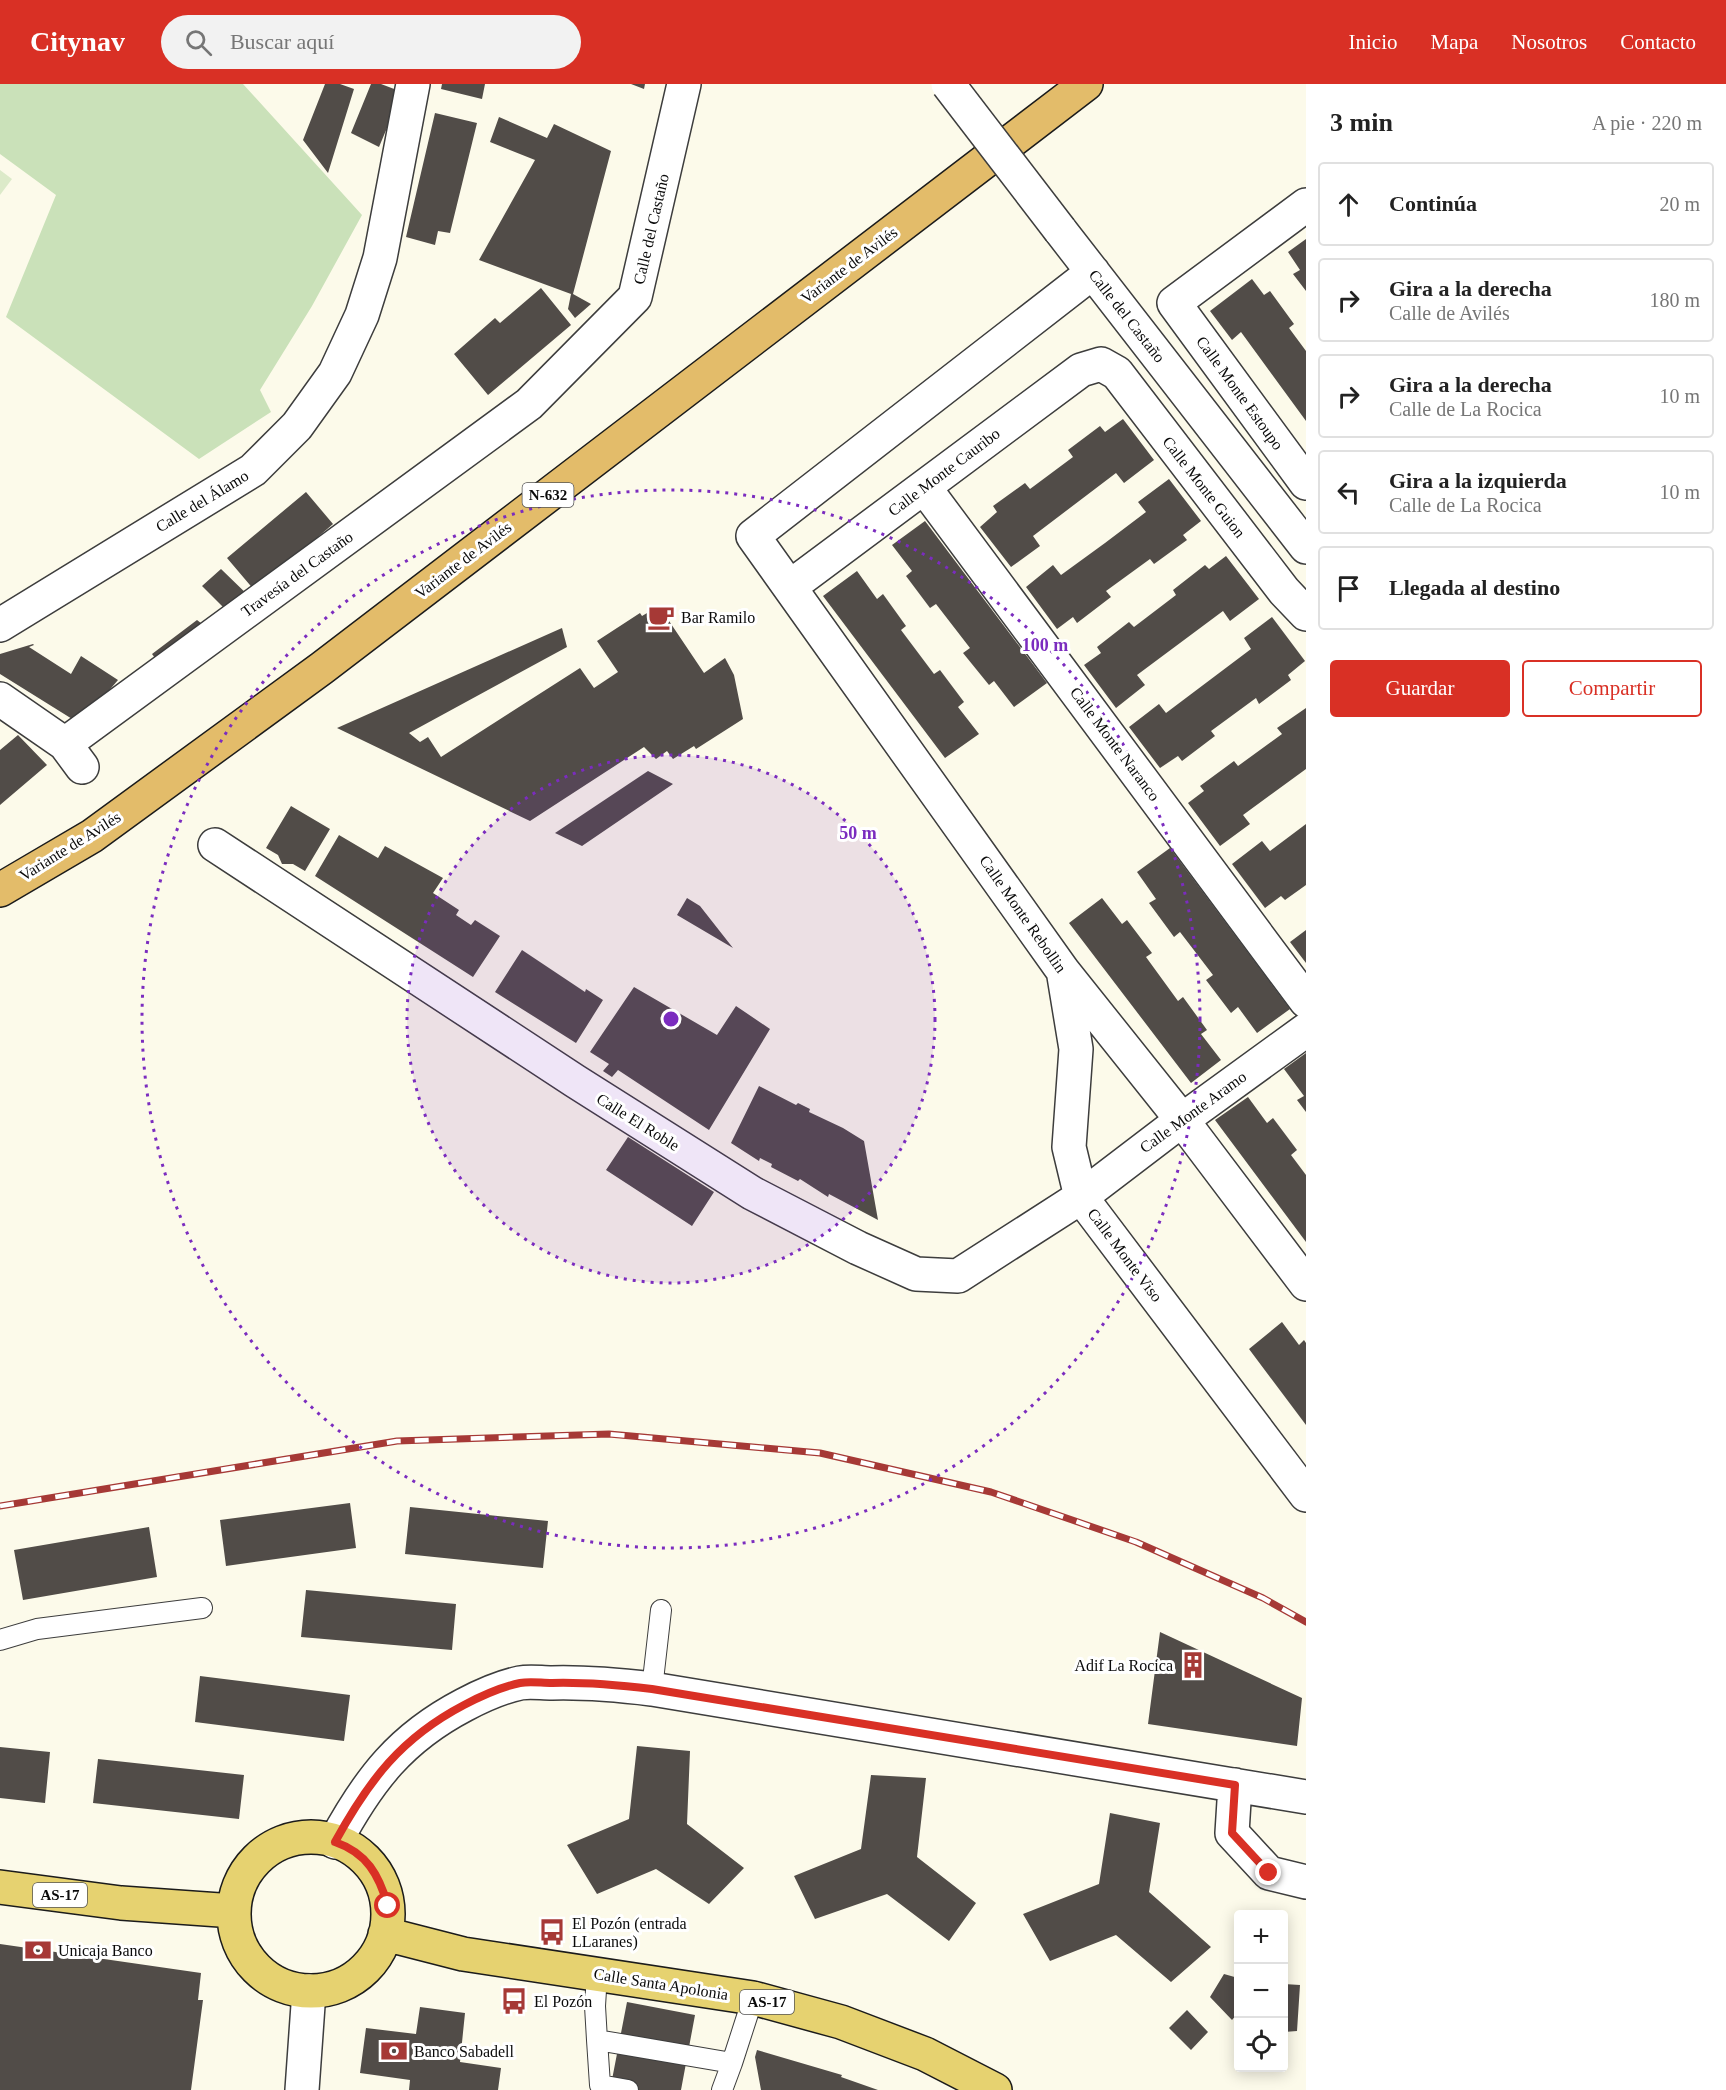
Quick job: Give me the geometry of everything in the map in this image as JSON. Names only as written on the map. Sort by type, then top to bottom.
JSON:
[{"type":"highway","name":"Variante de Avilés","points":[[0,890],[92,836],[322,668],[1086,84]]},
{"type":"main road","points":[[297,1838],[323,1838],[335,1842],[347,1846],[367,1861],[381,1882],[388,1906],[385,1934],[379,1952],[365,1969],[348,1982],[327,1990],[309,1991],[282,1986],[261,1973],[244,1954],[236,1932],[234,1911],[240,1883],[254,1862],[273,1846],[297,1838]]},
{"type":"main road","name":"AS-17","points":[[0,1887],[121,1903],[234,1911]]},
{"type":"main road","name":"Calle Santa Apolonia","points":[[385,1934],[463,1954],[753,1998],[841,2022],[873,2034],[925,2054],[995,2090]]},
{"type":"street","name":"Calle del Álamo","points":[[0,625],[253,470],[297,426],[335,373],[362,315],[380,258],[412,84]]},
{"type":"street","name":"Calle del Castaño","points":[[530,404],[635,297],[684,84]]},
{"type":"street","name":"Calle del Castaño","points":[[948,84],[1306,547]]},
{"type":"street","name":"Calle Monte Estoupo","points":[[1306,205],[1174,303],[1306,483]]},
{"type":"street","name":"Calle Monte Rebollin","points":[[1093,272],[753,536],[1063,971],[1182,1120],[1306,1284]]},
{"type":"street","name":"Calle Monte Cauribo","points":[[790,586],[1081,370],[1101,363]]},
{"type":"street","name":"Calle Monte Guion","points":[[1101,363],[1117,373],[1284,591],[1306,614]]},
{"type":"street","name":"Travesía del Castaño","points":[[0,699],[74,755],[530,404]]},
{"type":"street","name":"Calle Monte Naranco","points":[[924,487],[1306,1001]]},
{"type":"street","name":"Calle El Roble","points":[[215,845],[565,1075],[752,1193],[858,1248],[916,1274],[958,1276],[1081,1197]]},
{"type":"street","name":"Calle Monte Viso","points":[[1063,971],[1076,1048],[1069,1147],[1081,1197],[1306,1495]]},
{"type":"street","name":"Calle Monte Aramo","points":[[1081,1197],[1306,1030]]},
{"type":"street","points":[[335,1842],[361,1797],[389,1761],[414,1736],[441,1717],[481,1696],[520,1683],[589,1682],[652,1689],[1306,1797]]},
{"type":"street","points":[[1235,1785],[1232,1833],[1269,1873],[1306,1882]]},
{"type":"street","points":[[302,2090],[309,1991]]},
{"type":"lane","points":[[0,1640],[37,1629],[202,1608]]},
{"type":"lane","points":[[652,1689],[661,1610]]},
{"type":"lane","points":[[597,1974],[595,2006],[600,2085],[628,2090]]},
{"type":"lane","points":[[722,2090],[753,1998]]},
{"type":"lane","points":[[597,2040],[732,2063]]},
{"type":"green space","points":[[0,84],[243,84],[362,215],[312,306],[260,390],[271,412],[199,459],[6,317],[56,195],[0,154]]},
{"type":"green space","points":[[0,170],[12,179],[0,195]]},
{"type":"building","points":[[325,84],[340,84],[354,89],[328,173],[303,140]]},
{"type":"building","points":[[371,84],[381,84],[402,92],[379,147],[351,133]]},
{"type":"building","points":[[442,84],[485,84],[482,99],[441,89]]},
{"type":"building","points":[[631,84],[645,84],[644,89]]},
{"type":"building","points":[[435,113],[477,123],[450,233],[438,231],[435,245],[406,237]]},
{"type":"building","points":[[499,117],[547,138],[554,124],[611,151],[573,294],[591,304],[575,318],[568,309],[571,294],[479,260],[535,160],[490,142]]},
{"type":"building","points":[[1306,239],[1306,291],[1293,274],[1300,270],[1288,252]]},
{"type":"building","points":[[1252,279],[1264,295],[1270,291],[1294,324],[1289,328],[1306,351],[1306,421],[1241,332],[1232,340],[1210,311]]},
{"type":"building","points":[[541,288],[571,325],[488,395],[454,354],[495,318],[500,323]]},
{"type":"building","points":[[1123,419],[1154,460],[1124,483],[1116,473],[1033,536],[1040,546],[1011,567],[980,527],[997,512],[993,506],[1025,483],[1030,489],[1073,457],[1068,450],[1100,426],[1105,432]]},
{"type":"building","points":[[1169,479],[1201,521],[1183,535],[1187,540],[1154,564],[1150,559],[1106,591],[1111,597],[1077,623],[1073,617],[1057,629],[1026,587],[1053,565],[1061,575],[1105,543],[1146,512],[1138,502]]},
{"type":"building","points":[[306,492],[333,524],[255,591],[227,558]]},
{"type":"building","points":[[925,521],[1047,683],[1014,707],[994,681],[989,685],[963,653],[970,648],[936,604],[930,608],[906,576],[912,571],[892,545]]},
{"type":"building","points":[[1226,556],[1259,599],[1230,621],[1223,611],[1137,675],[1145,685],[1116,708],[1084,665],[1101,653],[1097,647],[1129,622],[1134,627],[1176,595],[1173,590],[1205,565],[1209,569]]},
{"type":"building","points":[[221,569],[253,600],[233,617],[202,586]]},
{"type":"building","points":[[857,571],[877,599],[883,594],[906,626],[901,630],[934,674],[940,670],[964,702],[958,707],[979,734],[945,758],[823,596]]},
{"type":"building","points":[[659,606],[704,673],[725,658],[734,675],[743,719],[696,749],[694,746],[673,759],[667,751],[656,759],[644,747],[530,821],[337,728],[562,628],[567,647],[409,733],[420,742],[428,737],[441,757],[580,668],[594,688],[618,672],[597,641],[640,613],[642,616]]},
{"type":"building","points":[[1272,617],[1305,661],[1288,675],[1291,680],[1259,704],[1256,698],[1211,731],[1215,736],[1182,761],[1178,756],[1160,768],[1129,727],[1159,704],[1166,713],[1251,649],[1244,638]]},
{"type":"building","points":[[197,620],[215,634],[164,670],[152,654]]},
{"type":"building","points":[[33,644],[29,647],[71,674],[81,656],[118,680],[94,708],[77,722],[0,674],[0,654]]},
{"type":"building","points":[[1306,708],[1306,769],[1243,815],[1250,824],[1220,846],[1188,803],[1204,791],[1200,786],[1234,761],[1238,766],[1282,734],[1277,728]]},
{"type":"building","points":[[18,735],[47,765],[0,805],[0,750]]},
{"type":"building","points":[[648,771],[673,784],[582,846],[555,833]]},
{"type":"building","points":[[291,806],[330,829],[305,871],[293,864],[282,864],[278,855],[266,848]]},
{"type":"building","points":[[1306,824],[1306,885],[1285,900],[1281,896],[1265,908],[1232,864],[1262,841],[1270,851]]},
{"type":"building","points":[[339,835],[378,858],[385,846],[443,878],[433,893],[459,910],[456,915],[471,925],[475,920],[500,936],[473,977],[315,876]]},
{"type":"building","points":[[1170,848],[1290,1009],[1257,1033],[1238,1007],[1231,1013],[1206,980],[1213,975],[1180,932],[1174,937],[1149,903],[1156,899],[1137,872]]},
{"type":"building","points":[[687,898],[700,906],[733,948],[677,915]]},
{"type":"building","points":[[1102,898],[1122,924],[1127,920],[1152,953],[1146,957],[1178,1001],[1183,997],[1207,1030],[1201,1034],[1221,1060],[1191,1083],[1069,923]]},
{"type":"building","points":[[1306,930],[1306,963],[1290,942]]},
{"type":"building","points":[[522,950],[585,992],[586,989],[603,1000],[576,1043],[495,992]]},
{"type":"building","points":[[634,987],[717,1035],[736,1006],[770,1029],[709,1130],[618,1070],[612,1077],[603,1071],[609,1064],[590,1052]]},
{"type":"building","points":[[1306,1053],[1306,1112],[1297,1100],[1304,1096],[1284,1069]]},
{"type":"building","points":[[759,1086],[796,1105],[798,1103],[810,1109],[809,1112],[864,1141],[878,1220],[829,1194],[828,1197],[800,1179],[798,1181],[771,1167],[772,1164],[760,1158],[759,1161],[731,1143]]},
{"type":"building","points":[[1248,1097],[1267,1123],[1273,1118],[1297,1150],[1291,1155],[1306,1175],[1306,1242],[1215,1120]]},
{"type":"building","points":[[628,1137],[714,1192],[692,1226],[606,1170]]},
{"type":"building","points":[[1282,1322],[1299,1345],[1304,1340],[1306,1343],[1306,1425],[1249,1349]]},
{"type":"building","points":[[350,1503],[356,1548],[226,1566],[220,1520]]},
{"type":"building","points":[[410,1507],[548,1521],[543,1568],[405,1554]]},
{"type":"building","points":[[149,1527],[157,1577],[23,1600],[14,1550]]},
{"type":"building","points":[[306,1590],[456,1604],[452,1650],[301,1637]]},
{"type":"building","name":"Adif La Rocica","points":[[1160,1632],[1302,1698],[1297,1746],[1148,1724]]},
{"type":"building","points":[[200,1676],[350,1695],[344,1741],[195,1722]]},
{"type":"building","points":[[637,1746],[690,1751],[687,1824],[744,1868],[709,1904],[656,1869],[597,1894],[567,1845],[629,1819]]},
{"type":"building","points":[[0,1747],[50,1752],[45,1803],[0,1798]]},
{"type":"building","points":[[98,1759],[244,1775],[239,1819],[93,1803]]},
{"type":"building","points":[[871,1775],[926,1778],[917,1857],[976,1903],[949,1941],[887,1894],[815,1919],[794,1876],[861,1849]]},
{"type":"building","points":[[1110,1813],[1160,1823],[1149,1892],[1211,1947],[1171,1982],[1116,1935],[1050,1961],[1023,1914],[1099,1884]]},
{"type":"building","points":[[0,1944],[201,1973],[198,2000],[203,2000],[191,2090],[0,2090]]},
{"type":"building","points":[[1224,1974],[1234,1977],[1234,2018],[1232,2020],[1210,1997]]},
{"type":"building","points":[[1288,1984],[1300,1985],[1297,2031],[1288,2032]]},
{"type":"building","points":[[627,2002],[695,2015],[681,2090],[610,2090]]},
{"type":"building","points":[[420,2007],[465,2013],[460,2062],[501,2068],[498,2090],[409,2090],[410,2080],[360,2073],[366,2028],[416,2034]]},
{"type":"building","points":[[1187,2010],[1208,2032],[1191,2050],[1169,2028]]},
{"type":"building","points":[[757,2050],[842,2075],[841,2077],[878,2090],[761,2090],[755,2057]]},
{"type":"railway","points":[[0,1506],[397,1441],[609,1434],[820,1453],[991,1492],[1136,1542],[1263,1598],[1306,1622]]},
{"type":"place","name":"Bar Ramilo","points":[[661,617]]},
{"type":"place","name":"Adif La Rocica","points":[[1193,1665]]},
{"type":"place","name":"El Pozón (entrada LLaranes)","points":[[552,1932]]},
{"type":"place","name":"Unicaja Banco","points":[[38,1950]]},
{"type":"place","name":"El Pozón","points":[[514,2001]]},
{"type":"place","name":"Banco Sabadell","points":[[394,2051]]},
{"type":"route","points":[[388,1906],[381,1882],[367,1861],[347,1846],[335,1842],[344,1825],[370,1783],[414,1736],[441,1717],[481,1696],[520,1683],[589,1682],[652,1689],[1235,1785],[1232,1833],[1269,1873]]}]
